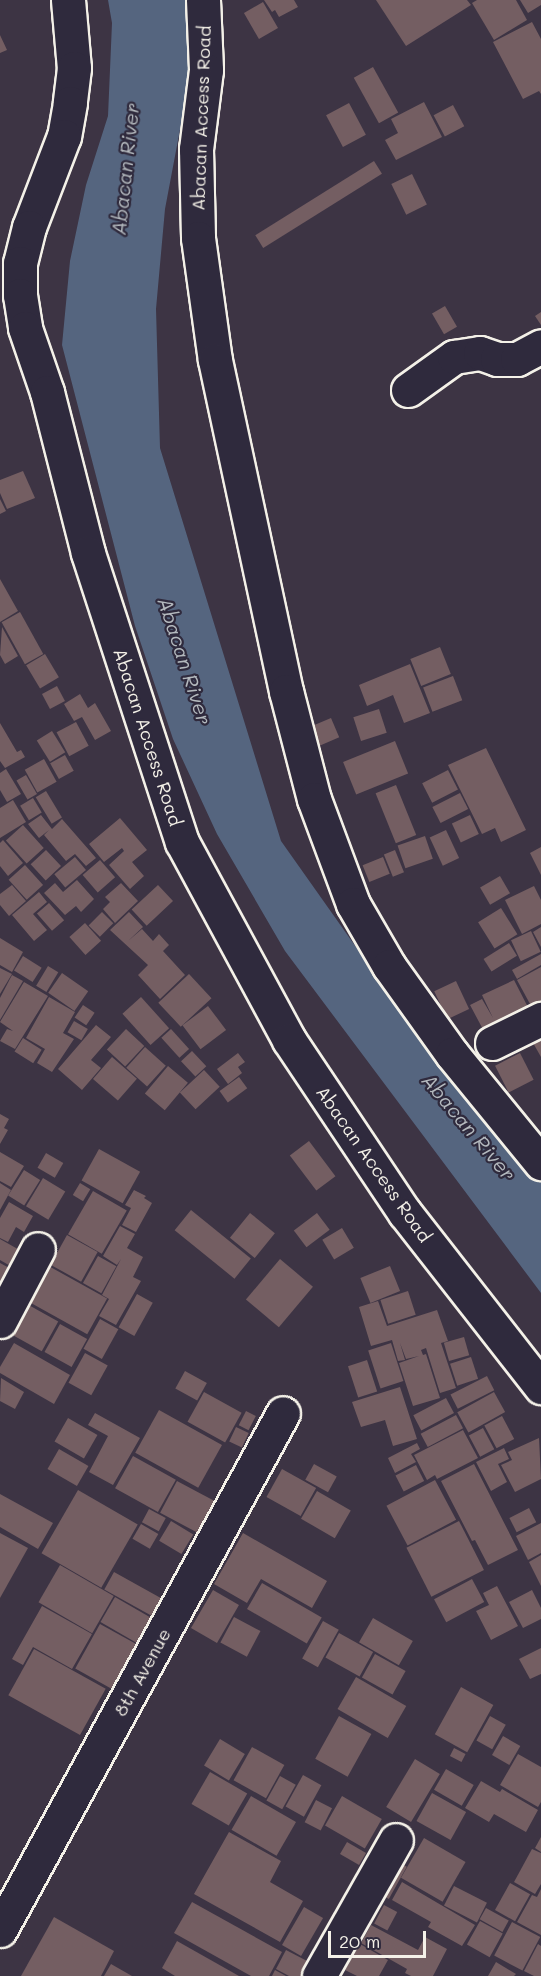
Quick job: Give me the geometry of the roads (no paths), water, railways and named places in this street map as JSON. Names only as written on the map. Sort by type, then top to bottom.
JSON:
[{"type":"street","name":"Abacan Access Road","points":[[68,0],[74,68],[70,103],[64,136],[29,226],[20,263],[20,295],[25,328],[47,392],[88,553],[182,842],[289,1040],[405,1213],[541,1387]]},
{"type":"street","name":"Abacan Access Road","points":[[203,0],[206,70],[196,149],[198,238],[215,360],[286,691],[314,799],[352,904],[389,966],[452,1054],[541,1163]]},
{"type":"street","points":[[408,390],[454,357],[480,353],[497,359],[517,359],[541,346]]},
{"type":"street","points":[[492,1043],[541,1019]]},
{"type":"street","points":[[0,1321],[38,1249]]},
{"type":"street","name":"8th Avenue","points":[[0,1930],[283,1413]]},
{"type":"street","points":[[319,1976],[396,1840]]},
{"type":"water","name":"Abacan River","points":[[108,0],[188,0],[192,66],[165,209],[156,309],[160,448],[281,841],[392,998],[541,1176],[541,1293],[285,951],[217,834],[173,739],[135,626],[62,345],[70,261],[86,185],[108,116],[112,23]]}]
